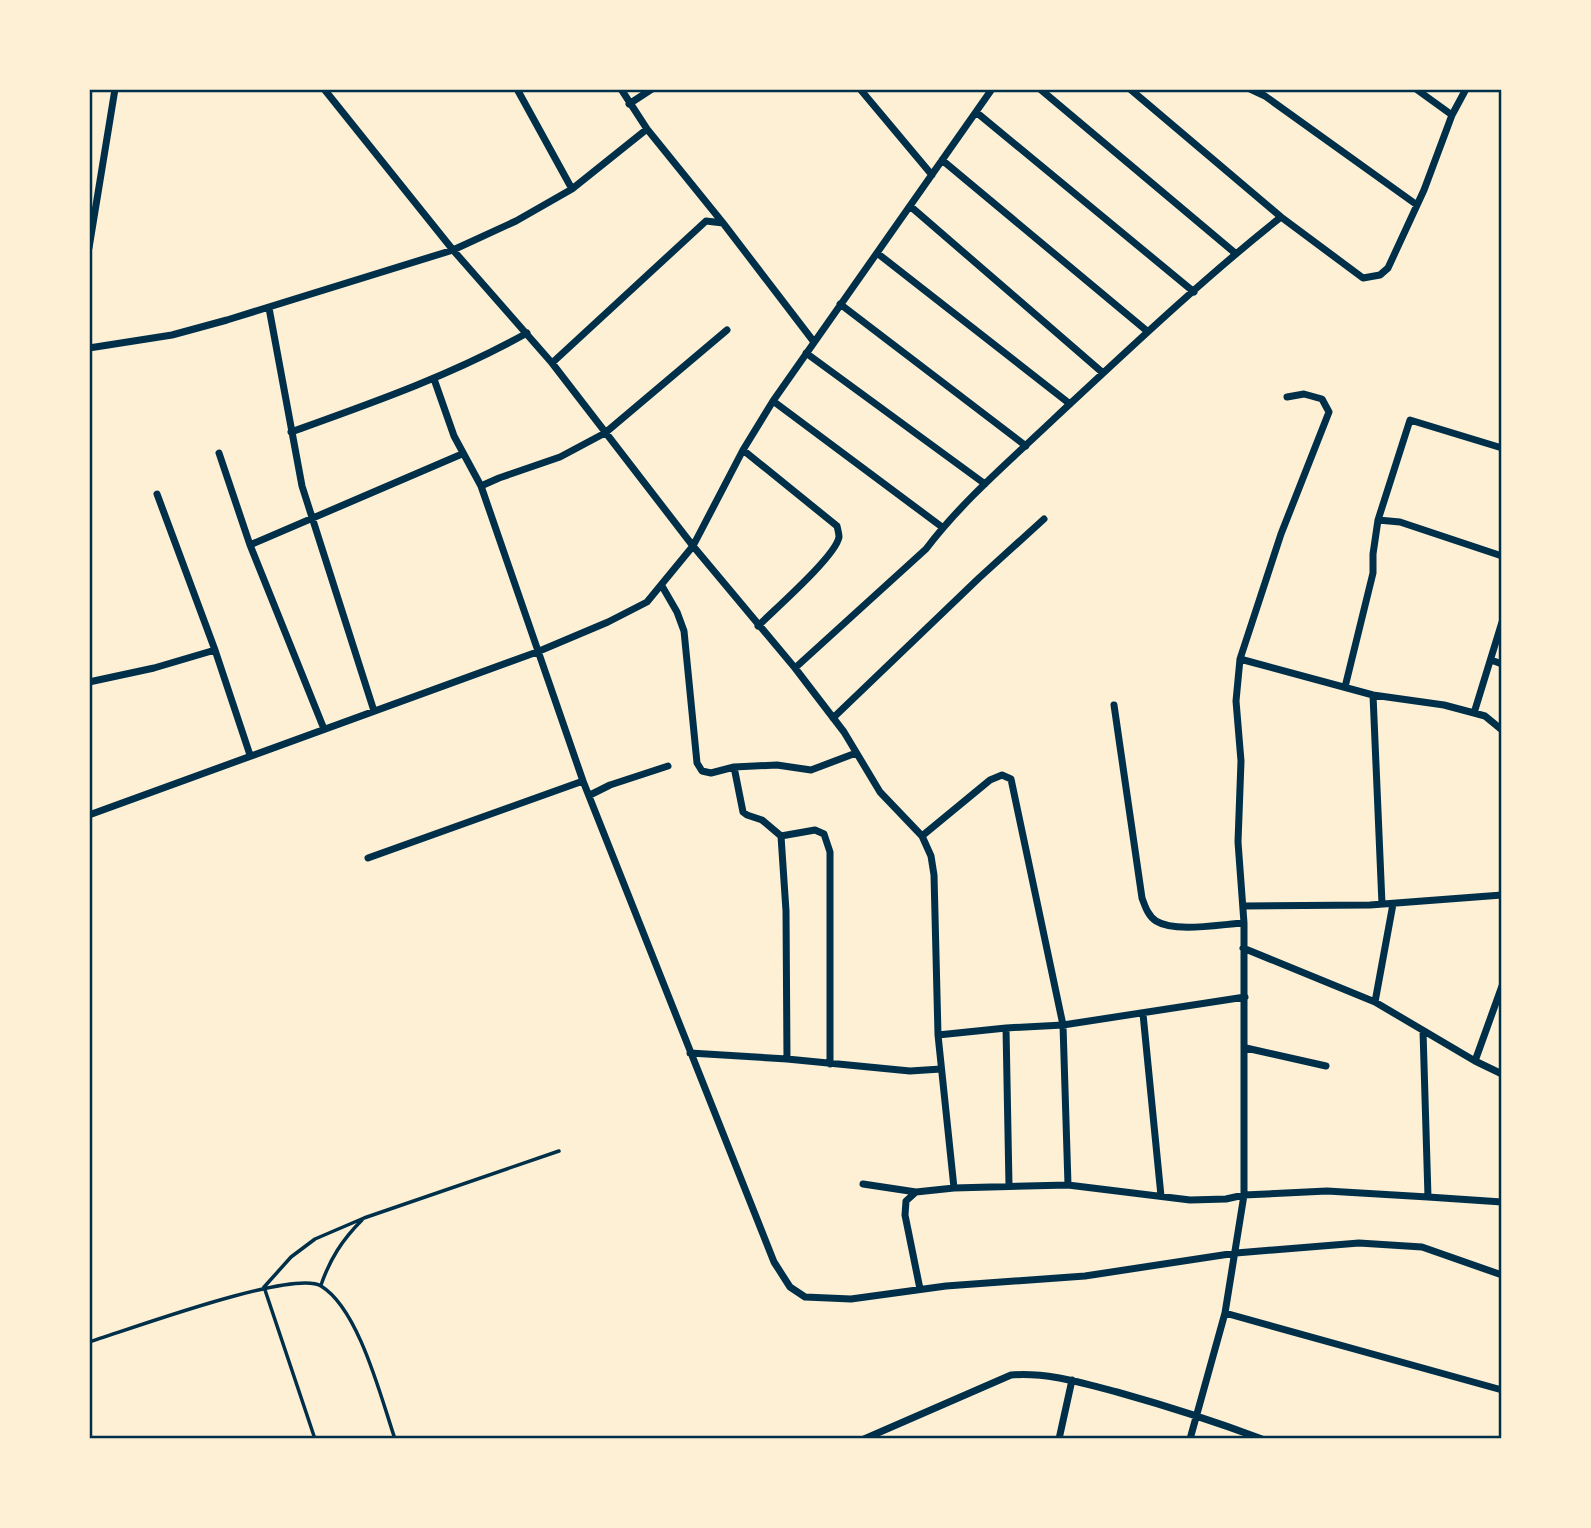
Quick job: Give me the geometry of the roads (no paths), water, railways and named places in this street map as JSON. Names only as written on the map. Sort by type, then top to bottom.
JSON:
[{"type":"street","points":[[89,248],[116,89]]},
{"type":"street","points":[[324,89],[453,250],[552,363],[692,545],[795,668],[833,718],[880,792],[922,836],[931,856],[934,875],[938,1035],[954,1188]]},
{"type":"street","points":[[517,89],[572,188]]},
{"type":"street","points":[[621,89],[647,129],[814,342]]},
{"type":"street","points":[[629,104],[652,89]]},
{"type":"street","points":[[860,89],[932,175]]},
{"type":"street","points":[[979,89],[986,97]]},
{"type":"street","points":[[89,815],[537,652],[648,602],[692,545],[743,450],[773,401],[992,89]]},
{"type":"street","points":[[1040,89],[1235,253]]},
{"type":"street","points":[[1130,89],[1281,217],[1363,278],[1372,278],[1388,268],[1417,205],[1451,115],[1466,89]]},
{"type":"street","points":[[1250,89],[1265,96],[1417,205]]},
{"type":"street","points":[[1416,89],[1451,115]]},
{"type":"street","points":[[976,112],[1194,292]]},
{"type":"street","points":[[89,348],[172,335],[269,308],[453,250],[516,220],[572,188],[647,129]]},
{"type":"street","points":[[942,160],[1147,331]]},
{"type":"street","points":[[910,206],[1103,373]]},
{"type":"street","points":[[795,668],[926,549],[942,527],[985,484],[1147,331],[1235,253],[1281,217]]},
{"type":"street","points":[[552,363],[706,221],[723,223]]},
{"type":"street","points":[[877,253],[1070,404]]},
{"type":"street","points":[[841,304],[1026,446]]},
{"type":"street","points":[[269,308],[302,486],[374,711]]},
{"type":"street","points":[[481,486],[560,457],[605,433],[727,330]]},
{"type":"street","points":[[291,432],[434,379],[527,333]]},
{"type":"street","points":[[806,353],[985,484]]},
{"type":"street","points":[[434,379],[462,454],[481,486],[583,781],[774,1262],[790,1287],[805,1297],[851,1299],[920,1289],[1085,1276],[1236,1254],[1359,1243],[1422,1247],[1502,1275]]},
{"type":"street","points":[[1190,1439],[1225,1313],[1244,1195],[1244,923],[1238,842],[1241,761],[1236,701],[1240,659],[1282,534],[1329,412],[1322,399],[1304,394],[1287,397]]},
{"type":"street","points":[[773,401],[942,527]]},
{"type":"street","points":[[1345,687],[1373,573],[1378,520],[1410,420],[1502,448]]},
{"type":"street","points":[[743,450],[837,526],[839,537],[834,550],[758,626]]},
{"type":"street","points":[[219,453],[250,545],[324,729]]},
{"type":"street","points":[[250,545],[462,454]]},
{"type":"street","points":[[157,494],[215,650],[250,755]]},
{"type":"street","points":[[833,718],[1044,519]]},
{"type":"street","points":[[1378,520],[1400,522],[1502,556]]},
{"type":"street","points":[[662,586],[684,631],[697,763],[702,771],[711,773],[734,767],[778,765],[811,770],[856,753]]},
{"type":"street","points":[[1474,713],[1502,622]]},
{"type":"street","points":[[89,682],[154,668],[215,650]]},
{"type":"street","points":[[1240,659],[1373,695],[1444,705],[1474,713],[1485,716],[1502,730]]},
{"type":"street","points":[[1491,660],[1502,664]]},
{"type":"street","points":[[1373,695],[1382,904]]},
{"type":"street","points":[[1114,705],[1142,898],[1148,914],[1156,921],[1171,927],[1244,923]]},
{"type":"street","points":[[590,795],[610,785],[668,766]]},
{"type":"street","points":[[734,767],[743,812],[747,816],[762,820],[781,836],[786,911],[787,1059]]},
{"type":"street","points":[[922,836],[990,780],[1002,775],[1011,779],[1062,1026],[1068,1185]]},
{"type":"street","points":[[368,858],[583,781]]},
{"type":"street","points":[[781,836],[815,830],[824,834],[831,852],[830,1064]]},
{"type":"street","points":[[1243,906],[1393,904],[1502,895]]},
{"type":"street","points":[[1376,1002],[1393,904]]},
{"type":"street","points":[[1243,948],[1376,1002],[1475,1061],[1502,1074]]},
{"type":"street","points":[[1475,1061],[1502,986]]},
{"type":"street","points":[[938,1035],[1062,1026],[1245,998]]},
{"type":"street","points":[[1143,1014],[1161,1196]]},
{"type":"street","points":[[1006,1028],[1009,1186]]},
{"type":"street","points":[[1423,1031],[1427,1197]]},
{"type":"street","points":[[1246,1048],[1326,1066]]},
{"type":"street","points":[[690,1053],[910,1071],[941,1069]]},
{"type":"street","points":[[863,1184],[916,1192],[954,1188],[1068,1185],[1190,1200],[1327,1191],[1502,1202]]},
{"type":"street","points":[[916,1192],[906,1201],[905,1215],[920,1289]]},
{"type":"street","points":[[1225,1313],[1502,1390]]},
{"type":"street","points":[[864,1439],[1011,1375],[1031,1373],[1072,1380],[1196,1414],[1262,1439]]},
{"type":"street","points":[[1059,1439],[1072,1380]]},
{"type":"lane","points":[[264,1287],[291,1257],[315,1239],[364,1218],[559,1151]]},
{"type":"lane","points":[[320,1285],[329,1261],[345,1238],[364,1218]]},
{"type":"lane","points":[[89,1342],[264,1287],[301,1282],[320,1285],[349,1317],[364,1349],[395,1439]]},
{"type":"lane","points":[[264,1287],[315,1439]]}]
